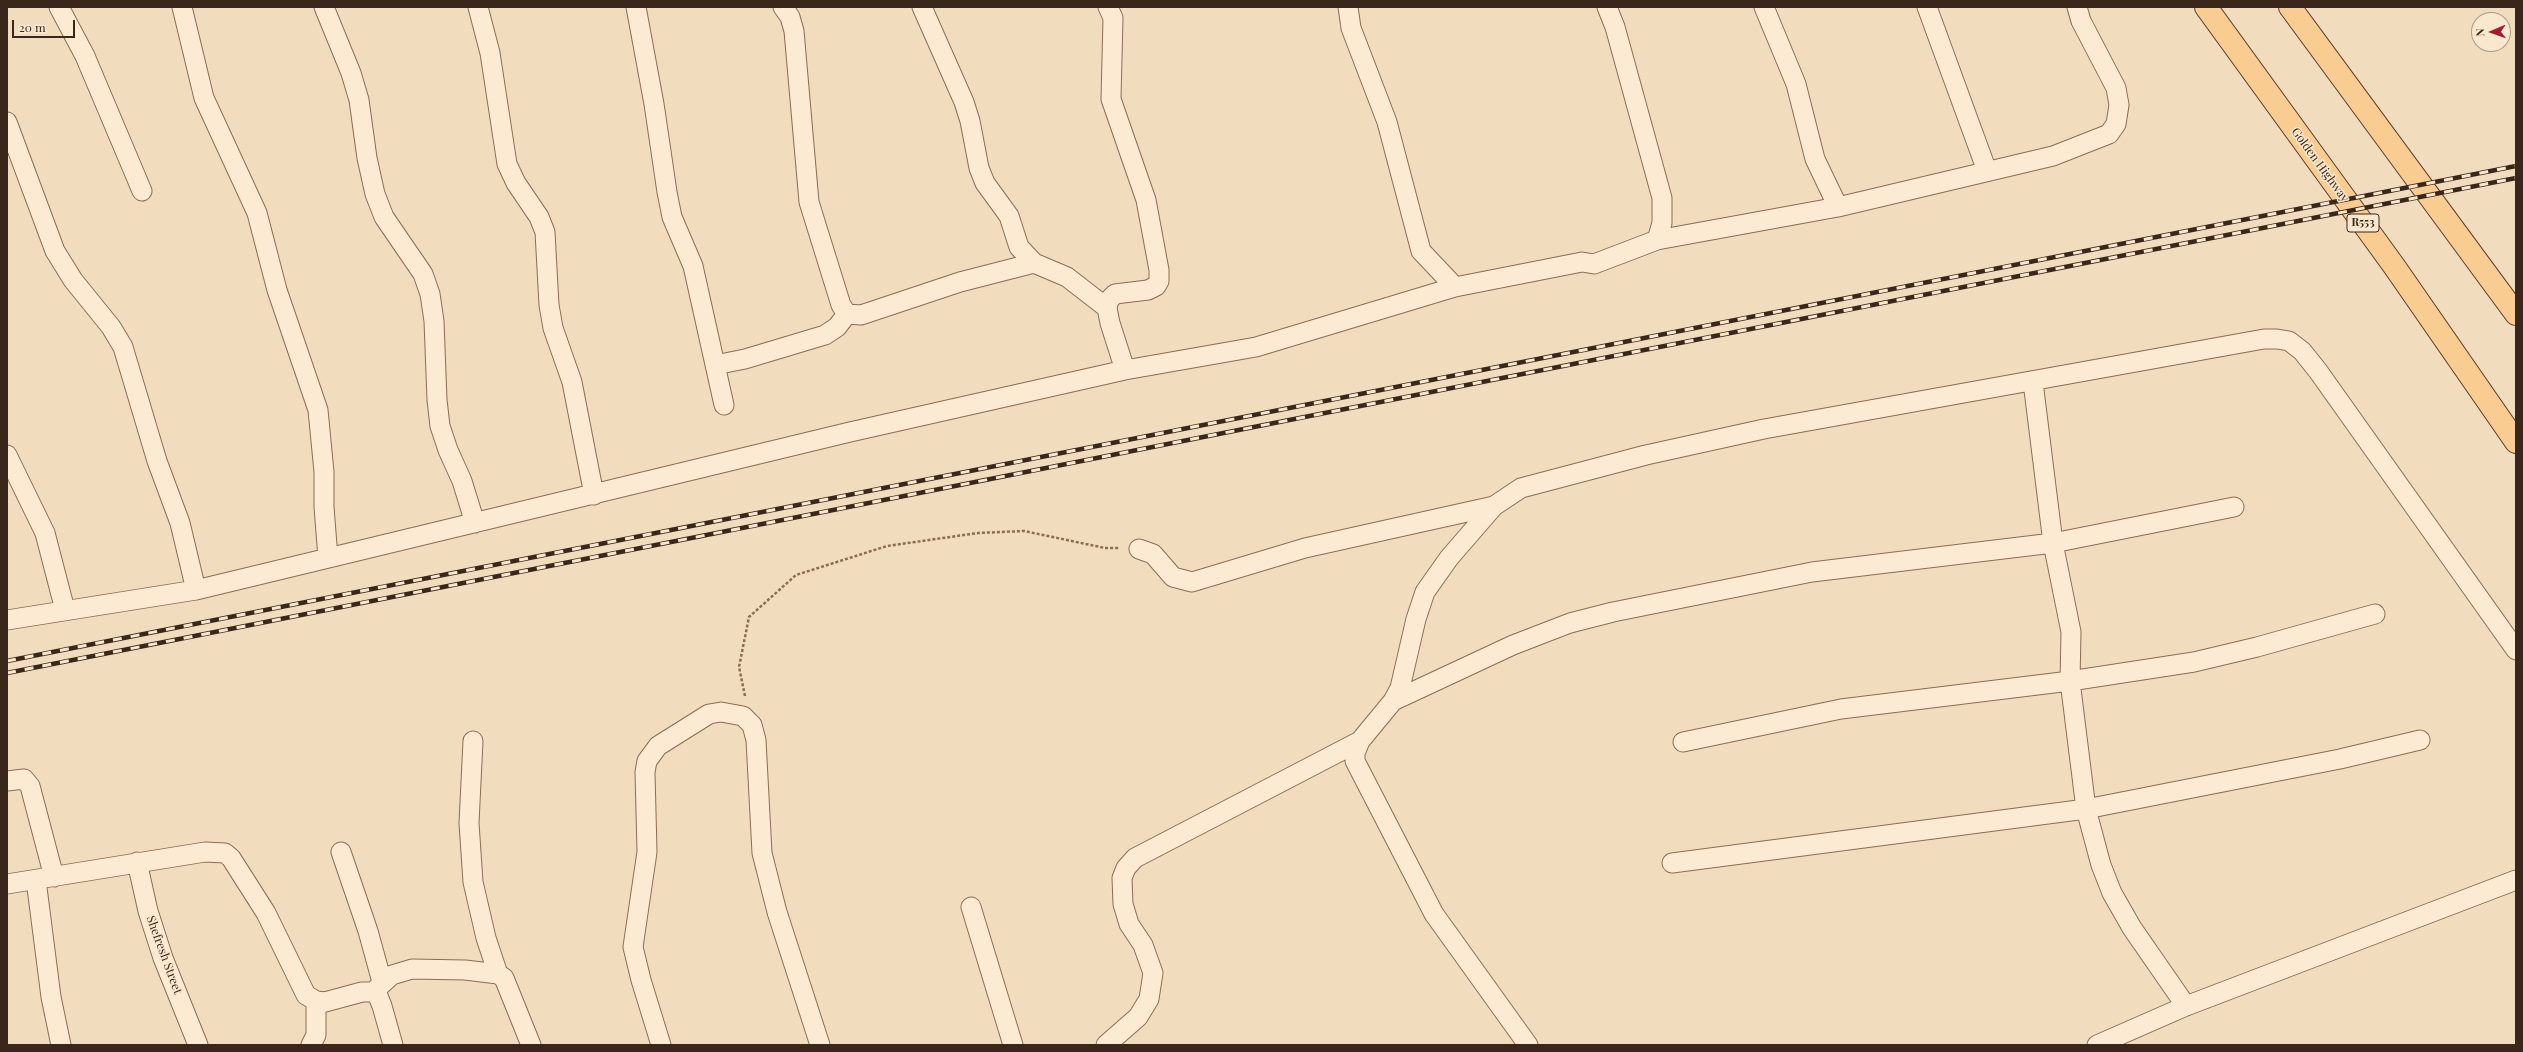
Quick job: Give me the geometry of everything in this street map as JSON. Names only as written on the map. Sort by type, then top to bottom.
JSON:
[{"type":"main road","name":"Golden Highway","points":[[2206,7],[2394,266],[2516,442]]},
{"type":"main road","points":[[2290,7],[2516,314]]},
{"type":"street","points":[[59,7],[85,56],[142,191]]},
{"type":"street","points":[[182,7],[204,98],[257,213],[277,290],[318,410],[324,472],[324,508],[328,558]]},
{"type":"street","points":[[324,7],[351,73],[359,100],[367,158],[375,194],[384,217],[424,274],[430,294],[434,321],[437,400],[440,426],[448,450],[462,481],[475,523]]},
{"type":"street","points":[[478,7],[490,53],[507,164],[516,183],[540,217],[545,232],[550,312],[553,328],[572,382],[594,495]]},
{"type":"street","points":[[636,7],[654,104],[666,192],[672,217],[693,266],[724,405]]},
{"type":"street","points":[[783,7],[790,16],[794,31],[809,202],[841,305],[848,314],[861,315],[960,282],[1034,263]]},
{"type":"street","points":[[922,7],[964,102],[979,168],[986,183],[1009,216],[1019,247],[1034,263],[1067,277],[1107,308]]},
{"type":"street","points":[[1108,7],[1112,18],[1113,39],[1111,99],[1146,200],[1159,281],[1148,290],[1115,294],[1109,300],[1107,308],[1125,370]]},
{"type":"street","points":[[1348,7],[1351,28],[1387,122],[1421,251],[1455,287]]},
{"type":"street","points":[[1607,7],[1615,27],[1662,198],[1662,223],[1657,240]]},
{"type":"street","points":[[1764,7],[1796,84],[1816,159],[1838,207]]},
{"type":"street","points":[[1927,7],[1987,171]]},
{"type":"street","points":[[7,620],[196,590],[850,432],[1125,370],[1256,347],[1455,287],[1582,262],[1594,264],[1657,240],[1838,207],[2053,156],[2096,141],[2109,134],[2116,124],[2119,105],[2116,88],[2081,21],[2077,7]]},
{"type":"street","points":[[7,122],[54,251],[70,276],[111,327],[122,347],[157,462],[180,523],[196,590]]},
{"type":"street","points":[[715,364],[745,359],[825,335],[837,327],[848,314]]},
{"type":"street","points":[[1528,1045],[1434,914],[1358,770],[1355,753],[1360,741],[1393,701],[1405,672],[1416,619],[1425,592],[1449,558],[1494,506],[1521,488],[1646,455],[1764,429],[2033,382],[2264,339],[2289,342],[2302,351],[2318,371],[2516,650]]},
{"type":"street","points":[[2033,382],[2053,543],[2071,632],[2070,681],[2086,809],[2102,865],[2112,893],[2132,928],[2186,1006]]},
{"type":"street","points":[[7,455],[45,533],[65,610]]},
{"type":"street","points":[[1139,549],[1153,554],[1173,576],[1192,582],[1305,548],[1494,506]]},
{"type":"street","points":[[1393,701],[1513,645],[1570,623],[1613,612],[1812,572],[2053,543],[2234,507]]},
{"type":"street","points":[[1683,742],[1841,709],[2070,681],[2194,662],[2257,647],[2375,614]]},
{"type":"street","points":[[661,1045],[641,980],[634,947],[647,852],[644,792],[647,761],[658,746],[709,714],[734,713],[743,716],[752,725],[756,740],[762,853],[777,912],[820,1045]]},
{"type":"street","points":[[1672,863],[2086,809],[2340,759],[2420,740]]},
{"type":"street","points":[[474,741],[470,853],[478,909],[498,974]]},
{"type":"street","points":[[1110,1044],[1138,1017],[1149,999],[1153,973],[1143,945],[1129,924],[1123,904],[1122,878],[1126,868],[1135,858],[1360,741]]},
{"type":"street","points":[[7,781],[24,779],[30,786],[54,877]]},
{"type":"street","points":[[7,884],[137,862],[214,851],[231,858],[280,938],[298,982],[306,995],[316,1001],[337,1000],[377,987],[392,975],[412,969],[498,974],[504,978],[531,1045]]},
{"type":"street","points":[[341,852],[368,931],[378,996],[393,1045]]},
{"type":"street","name":"Shefresh Street","points":[[137,862],[148,911],[163,958],[198,1045]]},
{"type":"street","points":[[36,880],[51,997],[61,1045]]},
{"type":"street","points":[[2098,1045],[2186,1006],[2516,880]]},
{"type":"street","points":[[971,907],[1013,1045]]},
{"type":"street","points":[[311,1045],[316,1035],[316,1001]]},
{"type":"path","points":[[752,725],[739,667],[749,617],[796,575],[887,546],[978,533],[1024,531],[1105,548],[1139,549]]},
{"type":"railway","points":[[7,661],[2516,166]]},
{"type":"railway","points":[[7,673],[2516,178]]}]
